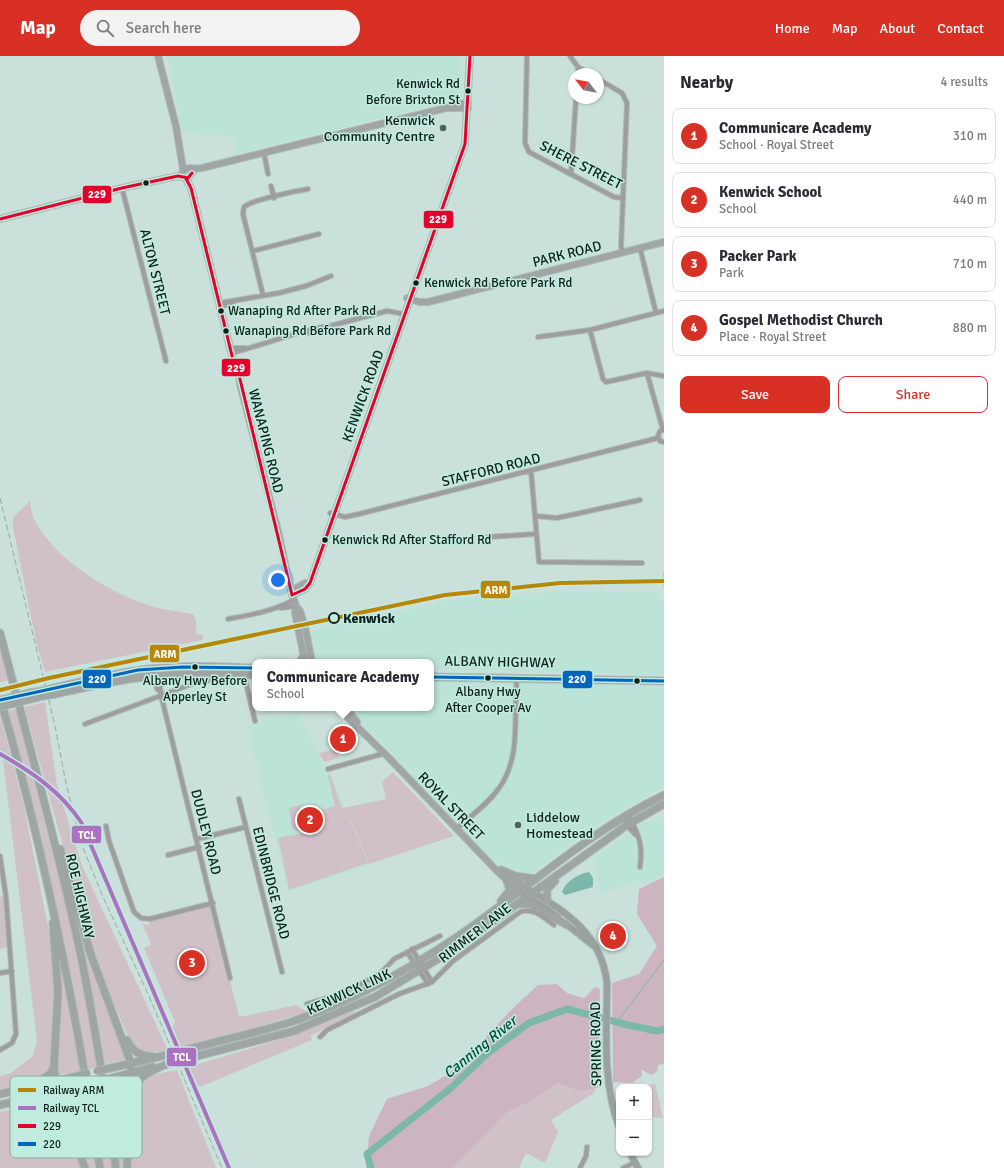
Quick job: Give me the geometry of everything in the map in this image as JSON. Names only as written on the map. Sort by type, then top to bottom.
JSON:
[{"type":"highway","name":"ROE HIGHWAY","points":[[0,633],[46,807],[81,956],[103,1076]]},
{"type":"highway","points":[[0,699],[42,694],[139,670],[167,668],[252,668]]},
{"type":"highway","points":[[55,691],[156,675],[209,674],[252,676]]},
{"type":"highway","name":"ALBANY HIGHWAY","points":[[434,675],[664,682]]},
{"type":"highway","name":"ALBANY HIGHWAY","points":[[517,677],[664,678]]},
{"type":"highway","points":[[0,706],[30,696]]},
{"type":"highway","name":"ROE HIGHWAY","points":[[0,699],[28,803],[49,891],[86,1076]]},
{"type":"highway","name":"KENWICK LINK","points":[[78,1076],[182,1051],[290,1022],[362,993],[417,962],[479,921],[626,816],[664,795]]},
{"type":"highway","name":"KENWICK LINK","points":[[120,1076],[294,1031],[375,997],[453,950],[630,823],[664,804]]},
{"type":"highway","points":[[46,807],[58,839],[91,955],[113,1010],[131,1063],[132,1076]]},
{"type":"highway","points":[[547,901],[546,893],[549,886],[582,857]]},
{"type":"highway","points":[[499,870],[515,876],[536,879]]},
{"type":"highway","points":[[479,921],[489,909],[510,890],[507,881]]},
{"type":"highway","points":[[49,891],[58,992],[55,1076]]},
{"type":"highway","points":[[516,904],[530,904],[567,925]]},
{"type":"highway","points":[[113,1010],[132,1049],[143,1056],[155,1057]]},
{"type":"highway","points":[[142,1078],[171,1063]]},
{"type":"highway","points":[[47,1076],[54,1067]]},
{"type":"highway","name":"KENWICK LINK","points":[[0,1094],[10,1092]]},
{"type":"highway","name":"KENWICK LINK","points":[[0,1105],[10,1103]]},
{"type":"highway","points":[[81,1158],[85,1168]]},
{"type":"highway","name":"ROE HIGHWAY","points":[[98,1158],[100,1168]]},
{"type":"highway","name":"ROE HIGHWAY","points":[[115,1158],[116,1168]]},
{"type":"highway","points":[[127,1168],[128,1158]]},
{"type":"main road","name":"WANAPING ROAD","points":[[158,56],[231,350],[240,378],[240,384],[278,531],[293,598],[304,659]]},
{"type":"main road","name":"KENWICK ROAD","points":[[466,56],[466,106]]},
{"type":"main road","name":"KENWICK ROAD","points":[[293,598],[306,583],[332,514],[462,142],[470,56]]},
{"type":"main road","points":[[0,219],[446,108],[466,106]]},
{"type":"main road","name":"PARK ROAD","points":[[408,299],[419,302],[428,302],[664,242]]},
{"type":"main road","name":"WANAPING ROAD","points":[[293,598],[300,611],[311,659]]},
{"type":"main road","points":[[299,632],[307,636],[301,644]]},
{"type":"main road","name":"ROYAL STREET","points":[[341,711],[382,754],[390,759]]},
{"type":"main road","name":"ROYAL STREET","points":[[349,711],[390,759],[456,829],[499,870],[596,948]]},
{"type":"main road","name":"ROYAL STREET","points":[[499,870],[507,881],[523,889]]},
{"type":"main road","name":"ROYAL STREET","points":[[530,894],[547,901],[580,925],[594,942],[606,972],[607,983]]},
{"type":"main road","name":"SPRING ROAD","points":[[607,983],[607,1077],[609,1093],[617,1120]]},
{"type":"main road","points":[[631,1156],[636,1166]]},
{"type":"street","name":"SHERE STREET","points":[[528,56],[526,146],[529,152],[614,197],[623,198]]},
{"type":"street","points":[[570,56],[578,67]]},
{"type":"street","points":[[604,82],[622,93],[627,103],[622,252]]},
{"type":"street","points":[[571,174],[576,104]]},
{"type":"street","points":[[264,153],[268,174]]},
{"type":"street","points":[[271,186],[274,198]]},
{"type":"street","name":"ALTON STREET","points":[[122,188],[166,361]]},
{"type":"street","points":[[263,295],[243,210],[250,203],[308,189]]},
{"type":"street","points":[[253,251],[319,234]]},
{"type":"street","points":[[640,248],[656,312]]},
{"type":"street","points":[[220,305],[306,286],[331,276]]},
{"type":"street","points":[[538,337],[590,330],[664,310]]},
{"type":"street","points":[[231,350],[246,348],[301,333],[313,333],[326,327],[386,312],[402,316]]},
{"type":"street","points":[[590,330],[603,379],[606,382],[647,373],[664,376]]},
{"type":"street","points":[[647,373],[664,430],[659,433],[658,438],[664,442]]},
{"type":"street","name":"STAFFORD ROAD","points":[[332,514],[350,517],[658,438]]},
{"type":"street","points":[[532,471],[539,562],[642,563]]},
{"type":"street","points":[[536,516],[557,518],[640,500]]},
{"type":"street","points":[[488,537],[536,534]]},
{"type":"street","points":[[228,620],[281,608],[293,598]]},
{"type":"street","points":[[139,670],[156,675],[167,668]]},
{"type":"street","name":"DUDLEY ROAD","points":[[156,675],[161,687],[161,693],[230,978]]},
{"type":"street","points":[[244,675],[252,708]]},
{"type":"street","points":[[456,829],[486,803],[498,790],[512,763],[517,677]]},
{"type":"street","points":[[85,724],[161,693],[200,680],[234,679]]},
{"type":"street","points":[[253,711],[255,721]]},
{"type":"street","points":[[328,768],[382,754]]},
{"type":"street","name":"EDINBRIDGE ROAD","points":[[240,799],[282,972]]},
{"type":"street","points":[[626,816],[630,823],[635,826],[642,846],[640,867]]},
{"type":"street","points":[[106,826],[108,841],[137,915],[150,919],[213,903]]},
{"type":"street","points":[[197,839],[246,827]]},
{"type":"street","points":[[168,855],[199,847]]},
{"type":"street","points":[[0,856],[12,971],[16,1034],[12,1043],[0,1050]]},
{"type":"street","name":"RIMMER LANE","points":[[320,1037],[327,1030],[396,995],[430,983],[453,961],[520,912],[525,910],[533,911],[554,925]]},
{"type":"street","points":[[307,1004],[334,996],[364,983],[381,974],[394,959],[440,936]]},
{"type":"street","points":[[412,949],[417,962],[430,983]]},
{"type":"street","points":[[407,952],[417,962]]},
{"type":"street","points":[[0,973],[12,971]]},
{"type":"street","points":[[580,1168],[586,1156],[587,1147]]},
{"type":"street","points":[[623,1168],[636,1166]]},
{"type":"shaded area","points":[[167,56],[462,56],[460,99],[237,154],[232,136],[183,133]]},
{"type":"shaded area","points":[[30,501],[34,519],[44,535],[69,561],[84,573],[116,592],[148,605],[193,614],[196,620],[196,634],[204,635],[202,640],[45,672],[36,642],[13,527],[13,517]]},
{"type":"shaded area","points":[[556,592],[657,592],[657,600],[664,600],[664,675],[434,669],[434,659],[315,659],[309,631],[456,599]]},
{"type":"shaded area","points":[[0,646],[9,680],[0,682]]},
{"type":"shaded area","points":[[434,681],[664,686],[664,787],[600,823],[531,874],[518,872],[491,859],[457,826],[359,720],[353,711],[434,711]]},
{"type":"shaded area","points":[[45,702],[57,785],[82,866],[168,1050],[148,1052],[135,1047],[131,1043],[96,963],[24,707]]},
{"type":"shaded area","points":[[16,709],[75,943],[98,1067],[87,1070],[71,979],[52,889],[7,711]]},
{"type":"shaded area","points":[[298,713],[324,766],[330,773],[368,866],[288,892],[247,725]]},
{"type":"shaded area","points":[[0,715],[23,802],[51,941],[54,979],[51,1066],[48,1073],[40,1076],[10,1076],[10,1087],[0,1091],[0,1076],[11,1073],[32,1057],[37,1042],[2,751],[0,751]]},
{"type":"shaded area","points":[[337,749],[339,758],[324,762],[319,753]]},
{"type":"shaded area","points":[[393,772],[454,836],[369,864],[351,820],[352,823],[348,824],[352,824],[368,863],[289,890],[278,838],[308,832],[300,832],[292,828],[289,808],[300,805],[303,815],[335,806],[328,776],[330,774],[342,808],[386,799],[382,782]]},
{"type":"shaded area","points":[[664,815],[664,875],[643,886],[640,880],[601,894],[593,857],[640,825]]},
{"type":"shaded area","points":[[589,872],[593,878],[593,887],[565,895],[562,892],[566,885],[573,879],[581,874]]},
{"type":"shaded area","points":[[664,877],[664,1064],[658,1065],[657,1072],[651,1075],[641,1069],[642,1076],[632,1083],[613,1082],[612,983],[639,974],[657,946],[637,914],[639,889]]},
{"type":"shaded area","points":[[4,896],[6,938],[8,947],[0,949],[0,897]]},
{"type":"shaded area","points":[[72,900],[127,1059],[104,1064]]},
{"type":"shaded area","points":[[208,907],[212,910],[239,1016],[296,1005],[307,1012],[182,1049],[179,1047],[171,1030],[175,1022],[144,948],[150,945],[150,943],[143,924],[149,925],[149,921]]},
{"type":"shaded area","points":[[57,944],[81,1071],[59,1075],[57,1073]]},
{"type":"shaded area","points":[[557,984],[567,993],[584,998],[595,987],[600,989],[597,1067],[601,1087],[582,1091],[558,1083],[530,1101],[507,1112],[452,1168],[366,1168],[369,1136],[387,1099],[428,1086],[448,1074],[468,1056],[512,1009],[538,985]]},
{"type":"shaded area","points":[[354,1011],[355,1014],[310,1036],[312,1040],[200,1087],[194,1083],[188,1067],[295,1035]]},
{"type":"shaded area","points":[[599,1034],[600,1074],[594,1093],[551,1120],[558,1132],[545,1163],[526,1153],[519,1168],[422,1168],[569,1048]]},
{"type":"shaded area","points":[[177,1070],[216,1168],[131,1168],[131,1158],[142,1158],[142,1083],[147,1078],[160,1073]]},
{"type":"shaded area","points":[[652,1084],[655,1084],[663,1118],[652,1117]]},
{"type":"shaded area","points":[[10,1110],[10,1158],[77,1158],[81,1168],[0,1168],[0,1112]]},
{"type":"shaded area","points":[[83,1158],[95,1158],[97,1168],[87,1168]]},
{"type":"shaded area","points":[[101,1158],[112,1158],[113,1168],[103,1168]]},
{"type":"shaded area","points":[[118,1158],[125,1158],[125,1168],[119,1168]]},
{"type":"waterway","points":[[664,573],[664,586]]},
{"type":"waterway","points":[[617,1022],[664,960]]},
{"type":"waterway","name":"Canning River","points":[[371,1168],[367,1154],[452,1087],[488,1053],[529,1023],[567,1009],[657,1031],[664,1029]]},
{"type":"railway","points":[[0,498],[55,726],[66,783],[81,843],[103,897],[149,996],[222,1168]]},
{"type":"rail line","name":"ARM","points":[[0,690],[49,678],[445,595],[560,583],[664,581]]},
{"type":"rail line","name":"TCL","points":[[0,754],[45,783],[64,801],[81,822],[229,1168]]},
{"type":"transit line","name":"229","points":[[185,177],[191,188],[234,364],[239,375],[292,595],[305,589],[310,583],[465,144],[470,56]]},
{"type":"transit line","name":"229","points":[[0,219],[122,188],[178,176],[188,178],[192,173]]},
{"type":"transit line","name":"220","points":[[0,700],[138,670],[183,667],[252,668]]},
{"type":"transit line","name":"220","points":[[434,677],[664,681]]},
{"type":"place","name":"Kenwick Rd Before Brixton St","points":[[468,91]]},
{"type":"place","name":"Kenwick Community Centre","points":[[443,128]]},
{"type":"place","name":"Kenwick Rd Before Park Rd","points":[[416,283]]},
{"type":"place","name":"Wanaping Rd After Park Rd","points":[[221,311]]},
{"type":"place","name":"Wanaping Rd Before Park Rd","points":[[226,331]]},
{"type":"place","name":"Kenwick Rd After Stafford Rd","points":[[325,540]]},
{"type":"place","name":"Kenwick","points":[[334,618]]},
{"type":"place","name":"Albany Hwy Before Apperley St","points":[[195,667]]},
{"type":"place","name":"Albany Hwy After Cooper Av","points":[[488,678]]},
{"type":"place","name":"Communicare Academy","points":[[343,739]]},
{"type":"place","name":"Kenwick School","points":[[310,820]]},
{"type":"place","name":"Liddelow Homestead","points":[[518,825]]},
{"type":"place","name":"Gospel Methodist Church","points":[[613,936]]},
{"type":"place","name":"Packer Park","points":[[192,963]]}]
